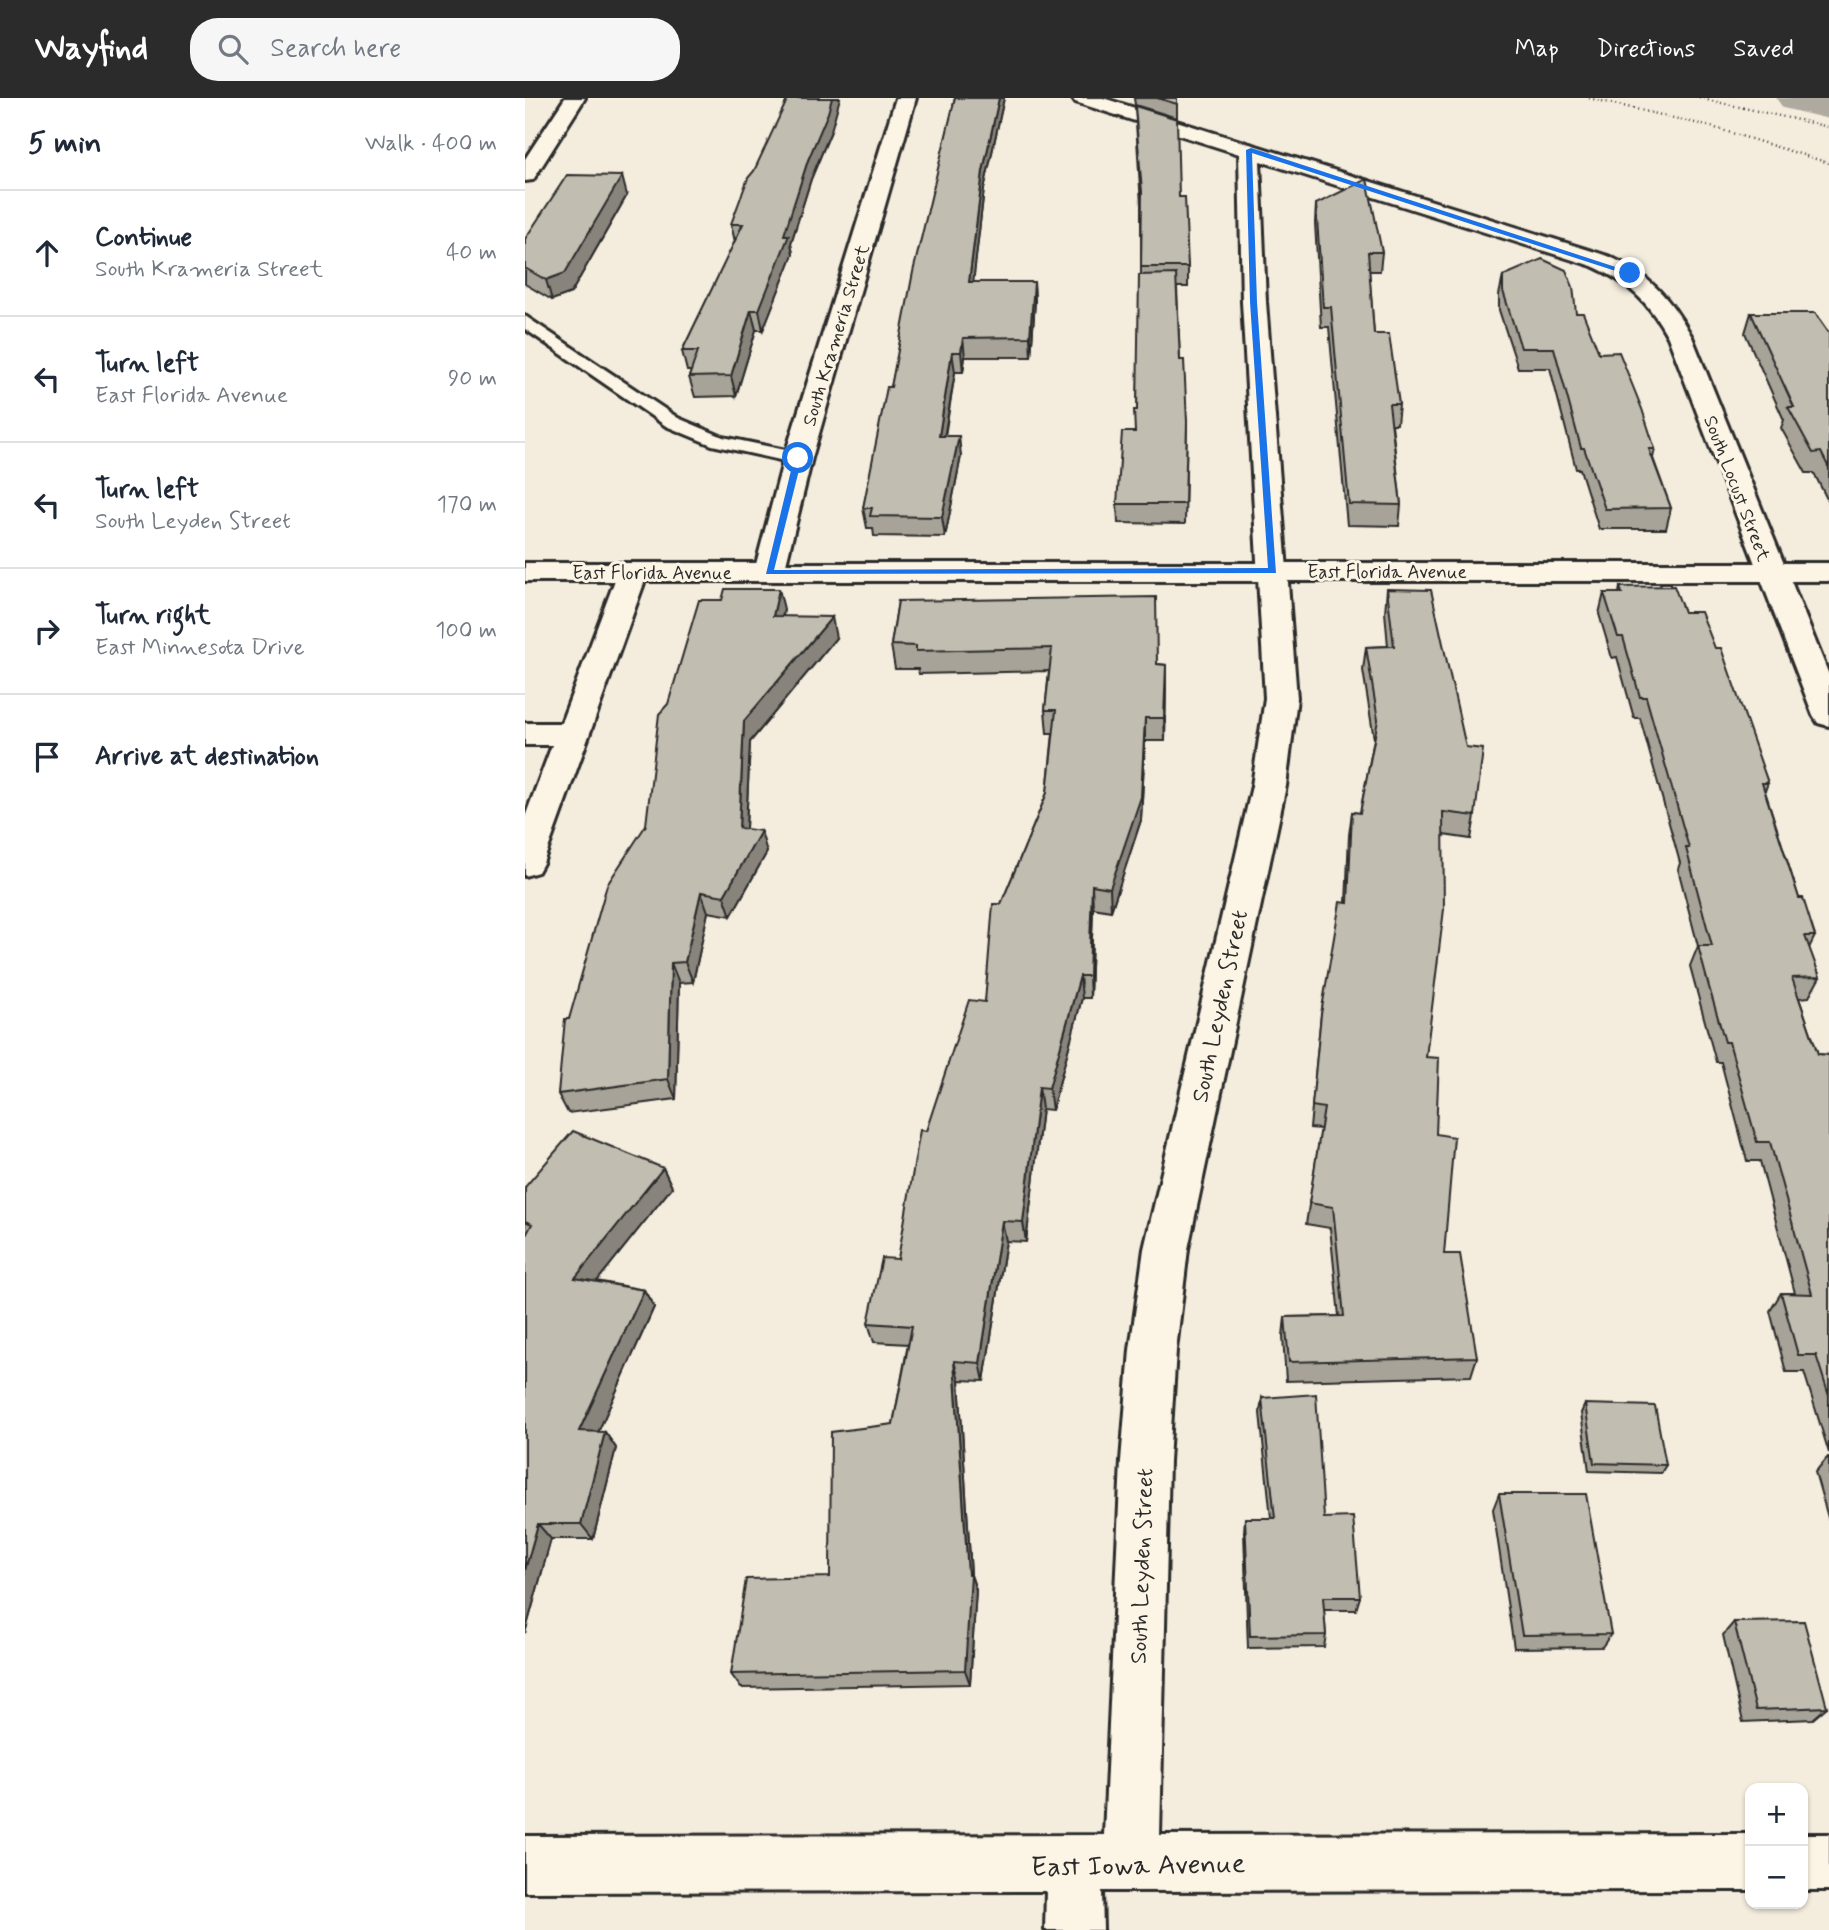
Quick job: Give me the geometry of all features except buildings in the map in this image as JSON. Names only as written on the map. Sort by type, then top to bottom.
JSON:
[{"type":"street","points":[[525,175],[575,98]]},
{"type":"street","name":"South Krameria Street","points":[[769,572],[798,458],[906,98]]},
{"type":"street","points":[[1082,98],[1249,150]]},
{"type":"street","name":"South Locust Street","points":[[1249,150],[1630,273],[1651,289],[1680,337],[1829,715]]},
{"type":"street","name":"South Leyden Street","points":[[1131,1862],[1145,1461],[1153,1350],[1166,1250],[1277,737],[1281,698],[1254,302],[1249,150]]},
{"type":"street","name":"East Florida Avenue","points":[[525,572],[1829,572]]},
{"type":"street","points":[[525,863],[633,572]]},
{"type":"street","points":[[525,734],[573,734]]},
{"type":"street","name":"East Iowa Avenue","points":[[525,1864],[1745,1862]]},
{"type":"street","points":[[1808,1862],[1829,1862]]},
{"type":"street","points":[[1074,1865],[1074,1930]]},
{"type":"lane","points":[[525,321],[672,422],[718,441],[798,458]]},
{"type":"path","points":[[1589,98],[1712,127],[1829,163]]},
{"type":"path","points":[[1699,98],[1829,127]]},
{"type":"waterway","points":[[1799,98],[1829,105]]},
{"type":"route","points":[[798,458],[769,572],[1273,571],[1254,302],[1249,150],[1600,261],[1630,273]]}]
